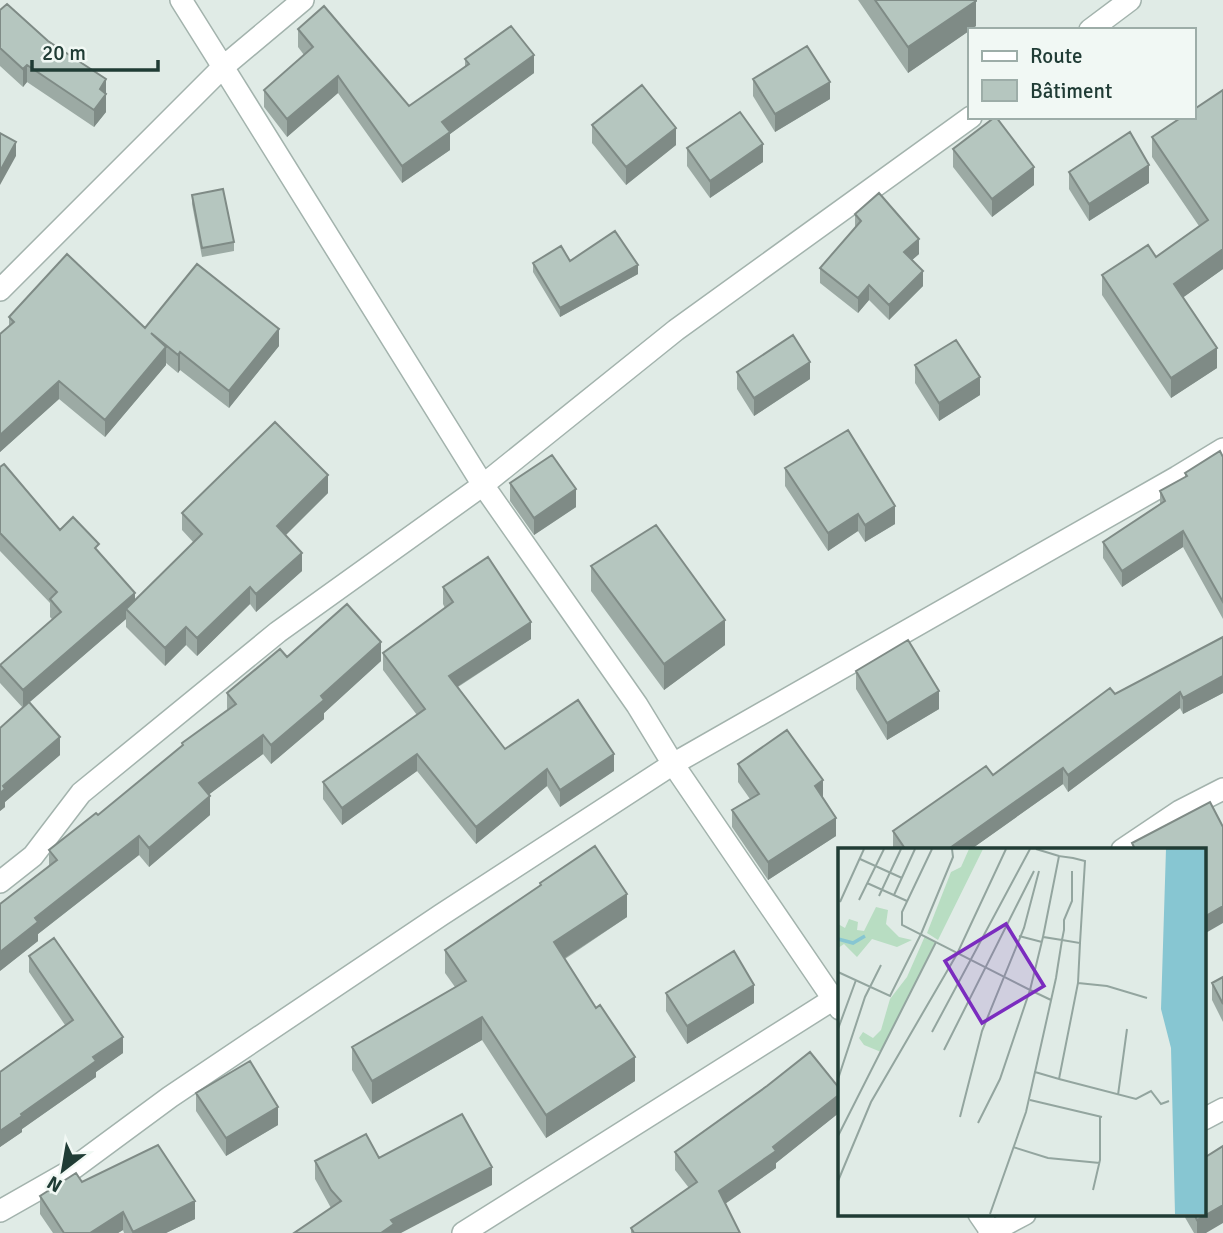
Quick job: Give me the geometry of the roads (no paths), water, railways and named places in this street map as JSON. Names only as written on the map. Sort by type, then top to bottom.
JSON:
[{"type":"street","points":[[181,0],[482,485],[637,705],[673,764],[837,1001],[463,1233]]},
{"type":"street","points":[[0,290],[222,68],[303,0]]},
{"type":"street","points":[[1093,28],[1130,0]]},
{"type":"street","points":[[0,882],[33,856],[81,793],[278,632],[482,485],[676,330],[968,119]]},
{"type":"street","points":[[0,1211],[67,1172],[170,1097],[441,915],[673,764],[1223,449]]},
{"type":"street","points":[[1125,848],[1180,811],[1223,789]]},
{"type":"street","points":[[1206,1118],[1223,1109]]},
{"type":"street","points":[[980,1216],[991,1233],[1021,1216]]}]
